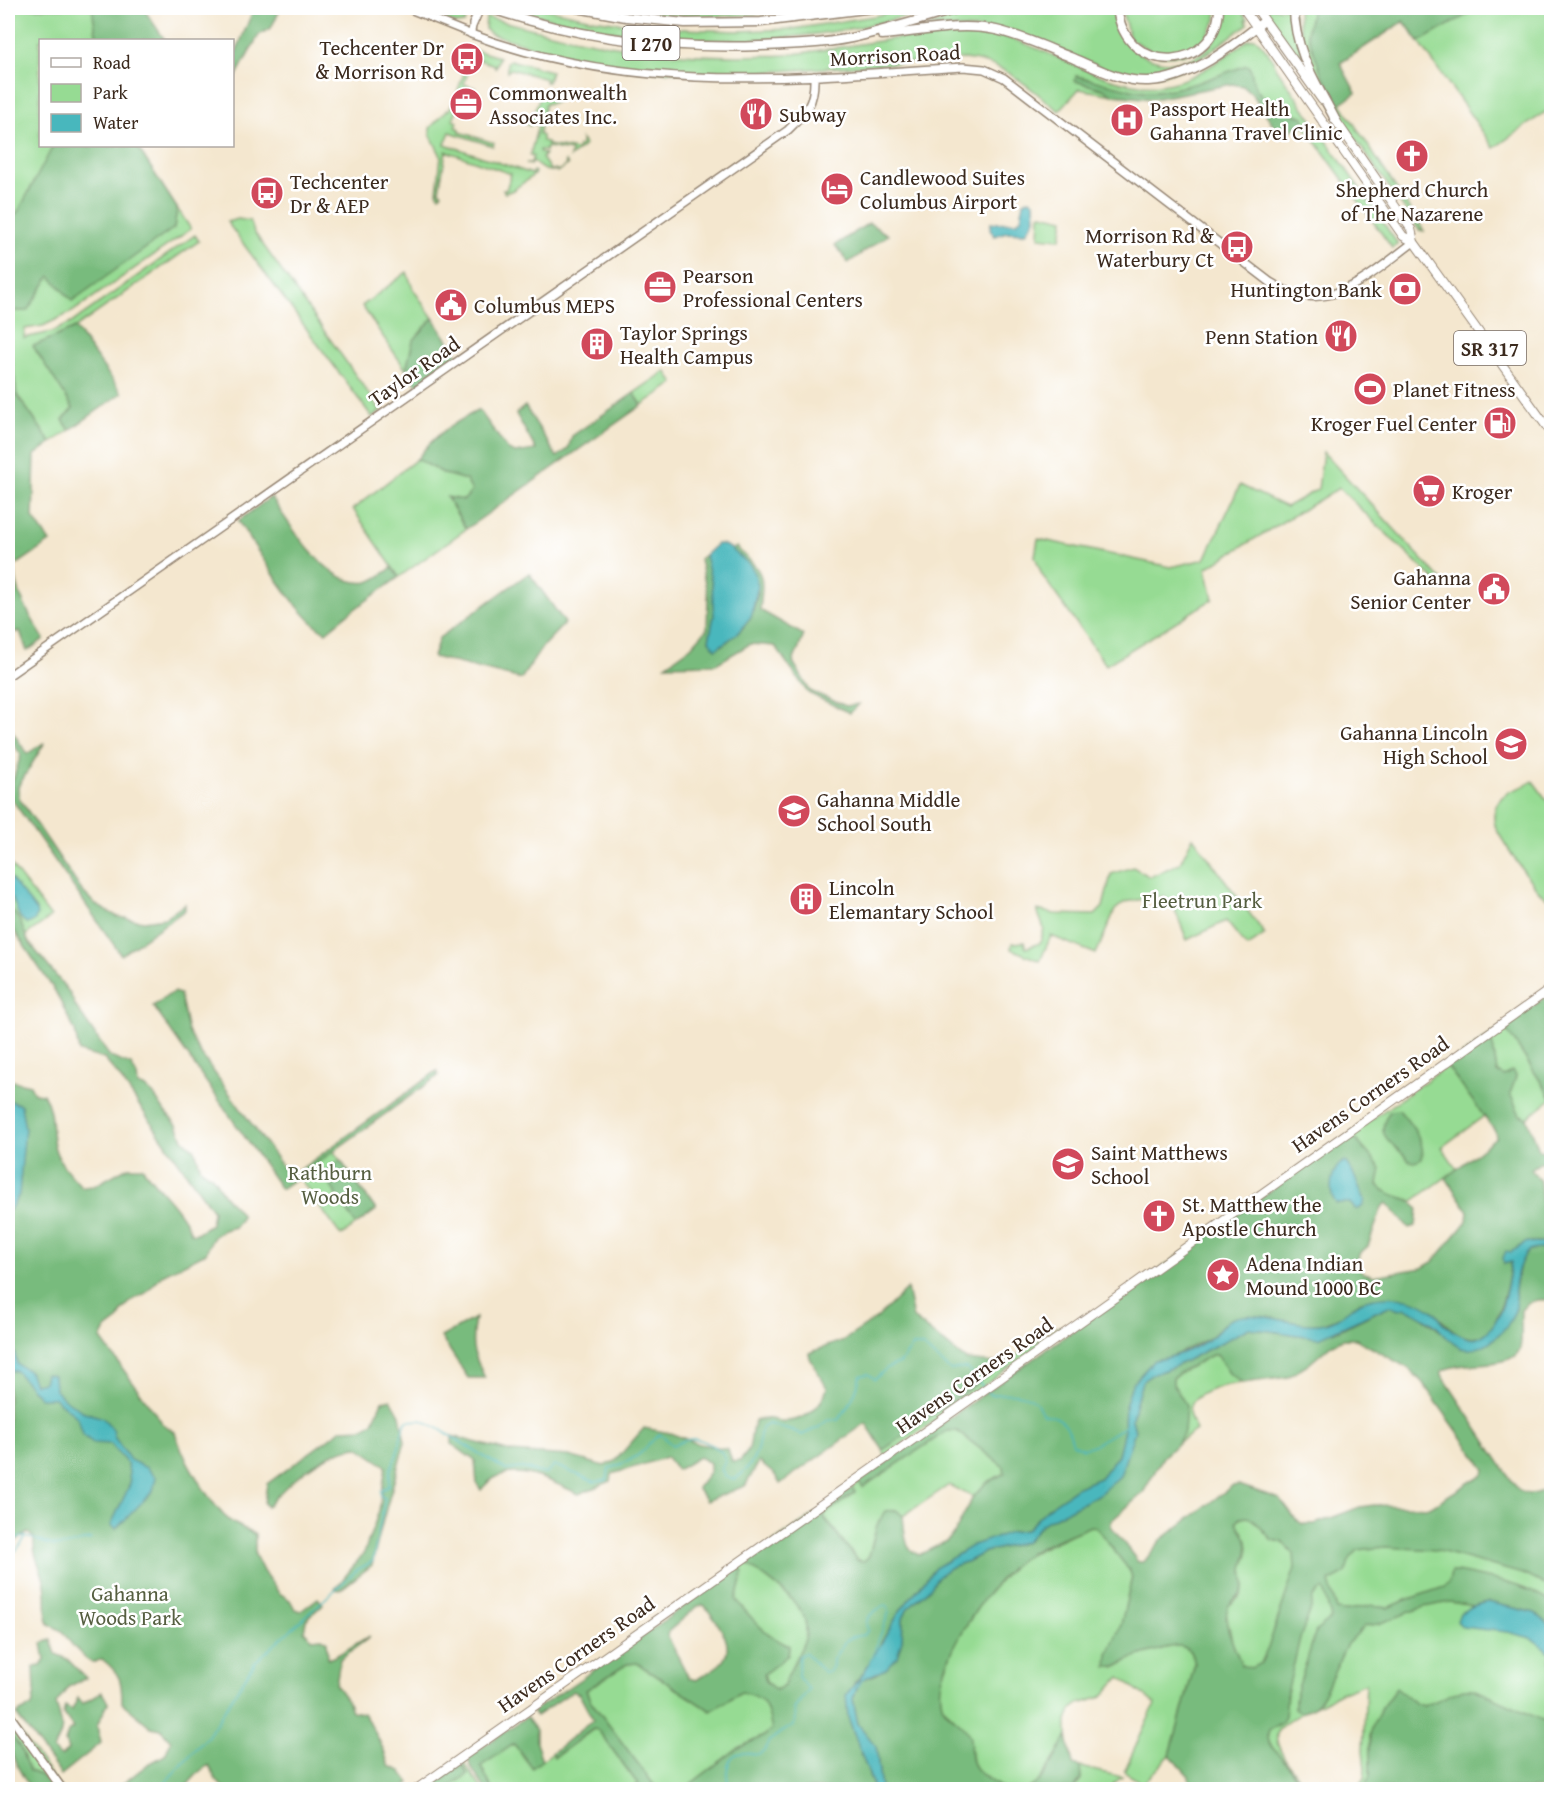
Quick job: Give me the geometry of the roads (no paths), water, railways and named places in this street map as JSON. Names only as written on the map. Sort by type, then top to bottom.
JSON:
[{"type":"highway","name":"I 270","points":[[490,8],[540,24],[587,34],[640,42],[716,47],[783,45],[849,38],[961,8]]},
{"type":"highway","name":"I 270","points":[[576,8],[626,17],[685,23],[761,22],[873,8]]},
{"type":"highway","points":[[839,12],[852,8]]},
{"type":"highway","points":[[1117,8],[1120,26],[1128,41],[1141,52],[1158,59],[1185,57],[1202,47],[1214,30],[1219,8]]},
{"type":"highway","points":[[1294,8],[1294,24],[1299,45],[1308,68],[1336,121]]},
{"type":"highway","points":[[849,38],[968,27],[994,30],[1019,37],[1114,75],[1146,81],[1168,79],[1200,66],[1261,23]]},
{"type":"main road","points":[[473,24],[480,8]]},
{"type":"main road","name":"SR 317","points":[[1243,8],[1261,23],[1336,121],[1411,228],[1414,242],[1551,434]]},
{"type":"main road","name":"SR 317","points":[[1256,8],[1261,23],[1403,236],[1414,242]]},
{"type":"main road","name":"Morrison Road","points":[[471,34],[543,56],[638,74],[715,79],[963,67],[984,69],[1004,78],[1264,277],[1294,294],[1321,297],[1339,293],[1352,287],[1414,242]]},
{"type":"main road","name":"Taylor Road","points":[[8,676],[788,129],[807,112],[815,91],[814,76]]},
{"type":"main road","name":"Havens Corners Road","points":[[415,1790],[1081,1322],[1551,987]]},
{"type":"main road","points":[[8,1713],[63,1790]]},
{"type":"street","name":"Morrison Road","points":[[406,8],[471,34]]},
{"type":"street","points":[[471,34],[473,24]]},
{"type":"water","points":[[1030,199],[1034,202],[1035,219],[1026,233],[1006,232],[995,236],[990,230],[991,223],[1017,222],[1021,218],[1024,202]]},
{"type":"water","points":[[717,544],[730,548],[750,565],[755,573],[758,586],[751,617],[737,634],[716,649],[709,640],[714,616],[712,584],[705,555]]},
{"type":"water","points":[[8,875],[36,910],[37,916],[28,924],[18,914],[8,894]]},
{"type":"water","points":[[8,1100],[21,1105],[25,1128],[19,1195],[8,1213]]},
{"type":"water","points":[[1345,1161],[1365,1200],[1363,1206],[1358,1209],[1350,1203],[1336,1203],[1333,1198],[1332,1180],[1336,1169]]},
{"type":"water","points":[[1527,1242],[1551,1244],[1551,1253],[1541,1249],[1529,1250],[1516,1278],[1516,1305],[1509,1323],[1495,1338],[1478,1347],[1470,1349],[1458,1347],[1422,1316],[1405,1308],[1399,1310],[1389,1306],[1319,1338],[1249,1328],[1176,1366],[1151,1375],[1142,1382],[1132,1419],[1135,1431],[1120,1476],[1098,1495],[1041,1524],[1026,1542],[985,1552],[951,1567],[938,1576],[931,1587],[907,1609],[903,1618],[902,1640],[897,1657],[886,1669],[860,1680],[853,1699],[858,1724],[876,1746],[881,1789],[872,1789],[872,1783],[848,1717],[846,1695],[864,1672],[900,1611],[935,1568],[973,1545],[1010,1532],[1026,1530],[1049,1507],[1078,1487],[1100,1478],[1118,1455],[1124,1430],[1125,1406],[1132,1384],[1154,1360],[1176,1355],[1196,1346],[1212,1337],[1229,1320],[1239,1317],[1262,1316],[1297,1323],[1319,1324],[1336,1319],[1362,1302],[1382,1297],[1404,1298],[1423,1304],[1435,1312],[1443,1323],[1456,1333],[1473,1339],[1477,1338],[1492,1326],[1502,1305],[1511,1262],[1504,1264],[1503,1258],[1506,1251],[1511,1252]]},
{"type":"water","points":[[8,1344],[15,1353],[17,1364],[29,1371],[34,1384],[44,1382],[46,1374],[54,1375],[55,1389],[63,1398],[82,1411],[103,1418],[113,1429],[115,1438],[130,1460],[147,1468],[156,1478],[153,1491],[116,1529],[111,1525],[130,1484],[128,1465],[111,1444],[93,1443],[83,1435],[78,1418],[54,1398],[40,1398],[16,1371],[8,1371]]},
{"type":"water","points":[[1488,1602],[1535,1613],[1551,1626],[1551,1653],[1531,1638],[1507,1632],[1462,1627],[1457,1621],[1460,1613]]},
{"type":"waterway","points":[[158,1790],[208,1736],[255,1662],[357,1570],[373,1561],[385,1498],[381,1496],[381,1491],[389,1486],[390,1472],[407,1421],[421,1420],[436,1427],[506,1470],[522,1468],[546,1474],[554,1465],[595,1482],[607,1480],[609,1469],[636,1457],[660,1434],[672,1445],[685,1440],[697,1439],[724,1454],[725,1461],[721,1469],[726,1477],[734,1480],[751,1463],[761,1428],[769,1424],[802,1435],[829,1419],[838,1420],[852,1399],[860,1376],[868,1374],[875,1379],[887,1368],[900,1363],[913,1346],[922,1346],[950,1370],[967,1368],[984,1388]]},
{"type":"waterway","points":[[987,1391],[990,1395],[1013,1394],[1030,1398],[1036,1402],[1043,1414],[1056,1417],[1064,1423],[1073,1444],[1084,1449],[1126,1426]]},
{"type":"waterway","points":[[8,1545],[14,1540],[25,1537],[57,1546],[91,1539]]},
{"type":"waterway","points":[[16,1551],[26,1537]]},
{"type":"waterway","points":[[730,1790],[727,1778],[730,1760],[738,1753],[754,1755],[761,1753],[770,1741],[795,1723],[794,1709],[809,1689],[798,1677],[799,1656],[805,1653],[824,1672],[830,1671],[833,1659],[844,1643],[851,1637],[864,1635],[868,1630],[867,1622],[870,1616],[884,1605],[888,1606],[889,1612],[870,1663]]},
{"type":"waterway","points":[[858,1687],[863,1678]]},
{"type":"place","name":"Techcenter Dr & Morrison Rd","points":[[467,59]]},
{"type":"place","name":"Commonwealth Associates Inc.","points":[[466,104]]},
{"type":"place","name":"Subway","points":[[756,114]]},
{"type":"place","name":"Passport Health Gahanna Travel Clinic","points":[[1127,120]]},
{"type":"place","name":"Shepherd Church of The Nazarene","points":[[1412,156]]},
{"type":"place","name":"Candlewood Suites Columbus Airport","points":[[837,189]]},
{"type":"place","name":"Techcenter Dr & AEP","points":[[267,193]]},
{"type":"place","name":"Morrison Rd & Waterbury Ct","points":[[1237,247]]},
{"type":"place","name":"Pearson Professional Centers","points":[[660,287]]},
{"type":"place","name":"Huntington Bank","points":[[1405,289]]},
{"type":"place","name":"Columbus MEPS","points":[[451,305]]},
{"type":"place","name":"Penn Station","points":[[1341,336]]},
{"type":"place","name":"Taylor Springs Health Campus","points":[[597,344]]},
{"type":"place","name":"Planet Fitness","points":[[1370,389]]},
{"type":"place","name":"Kroger Fuel Center","points":[[1500,423]]},
{"type":"place","name":"Kroger","points":[[1429,491]]},
{"type":"place","name":"Gahanna Senior Center","points":[[1494,589]]},
{"type":"place","name":"Gahanna Lincoln High School","points":[[1511,744]]},
{"type":"place","name":"Gahanna Middle School South","points":[[794,811]]},
{"type":"place","name":"Lincoln Elemantary School","points":[[806,899]]},
{"type":"place","name":"Saint Matthews School","points":[[1068,1164]]},
{"type":"place","name":"St. Matthew the Apostle Church","points":[[1159,1216]]},
{"type":"place","name":"Adena Indian Mound 1000 BC","points":[[1223,1275]]},
{"type":"park label","name":"Fleetrun Park","points":[[1202,900]]},
{"type":"park label","name":"Rathburn Woods","points":[[330,1184]]},
{"type":"park label","name":"Gahanna Woods Park","points":[[130,1605]]}]
